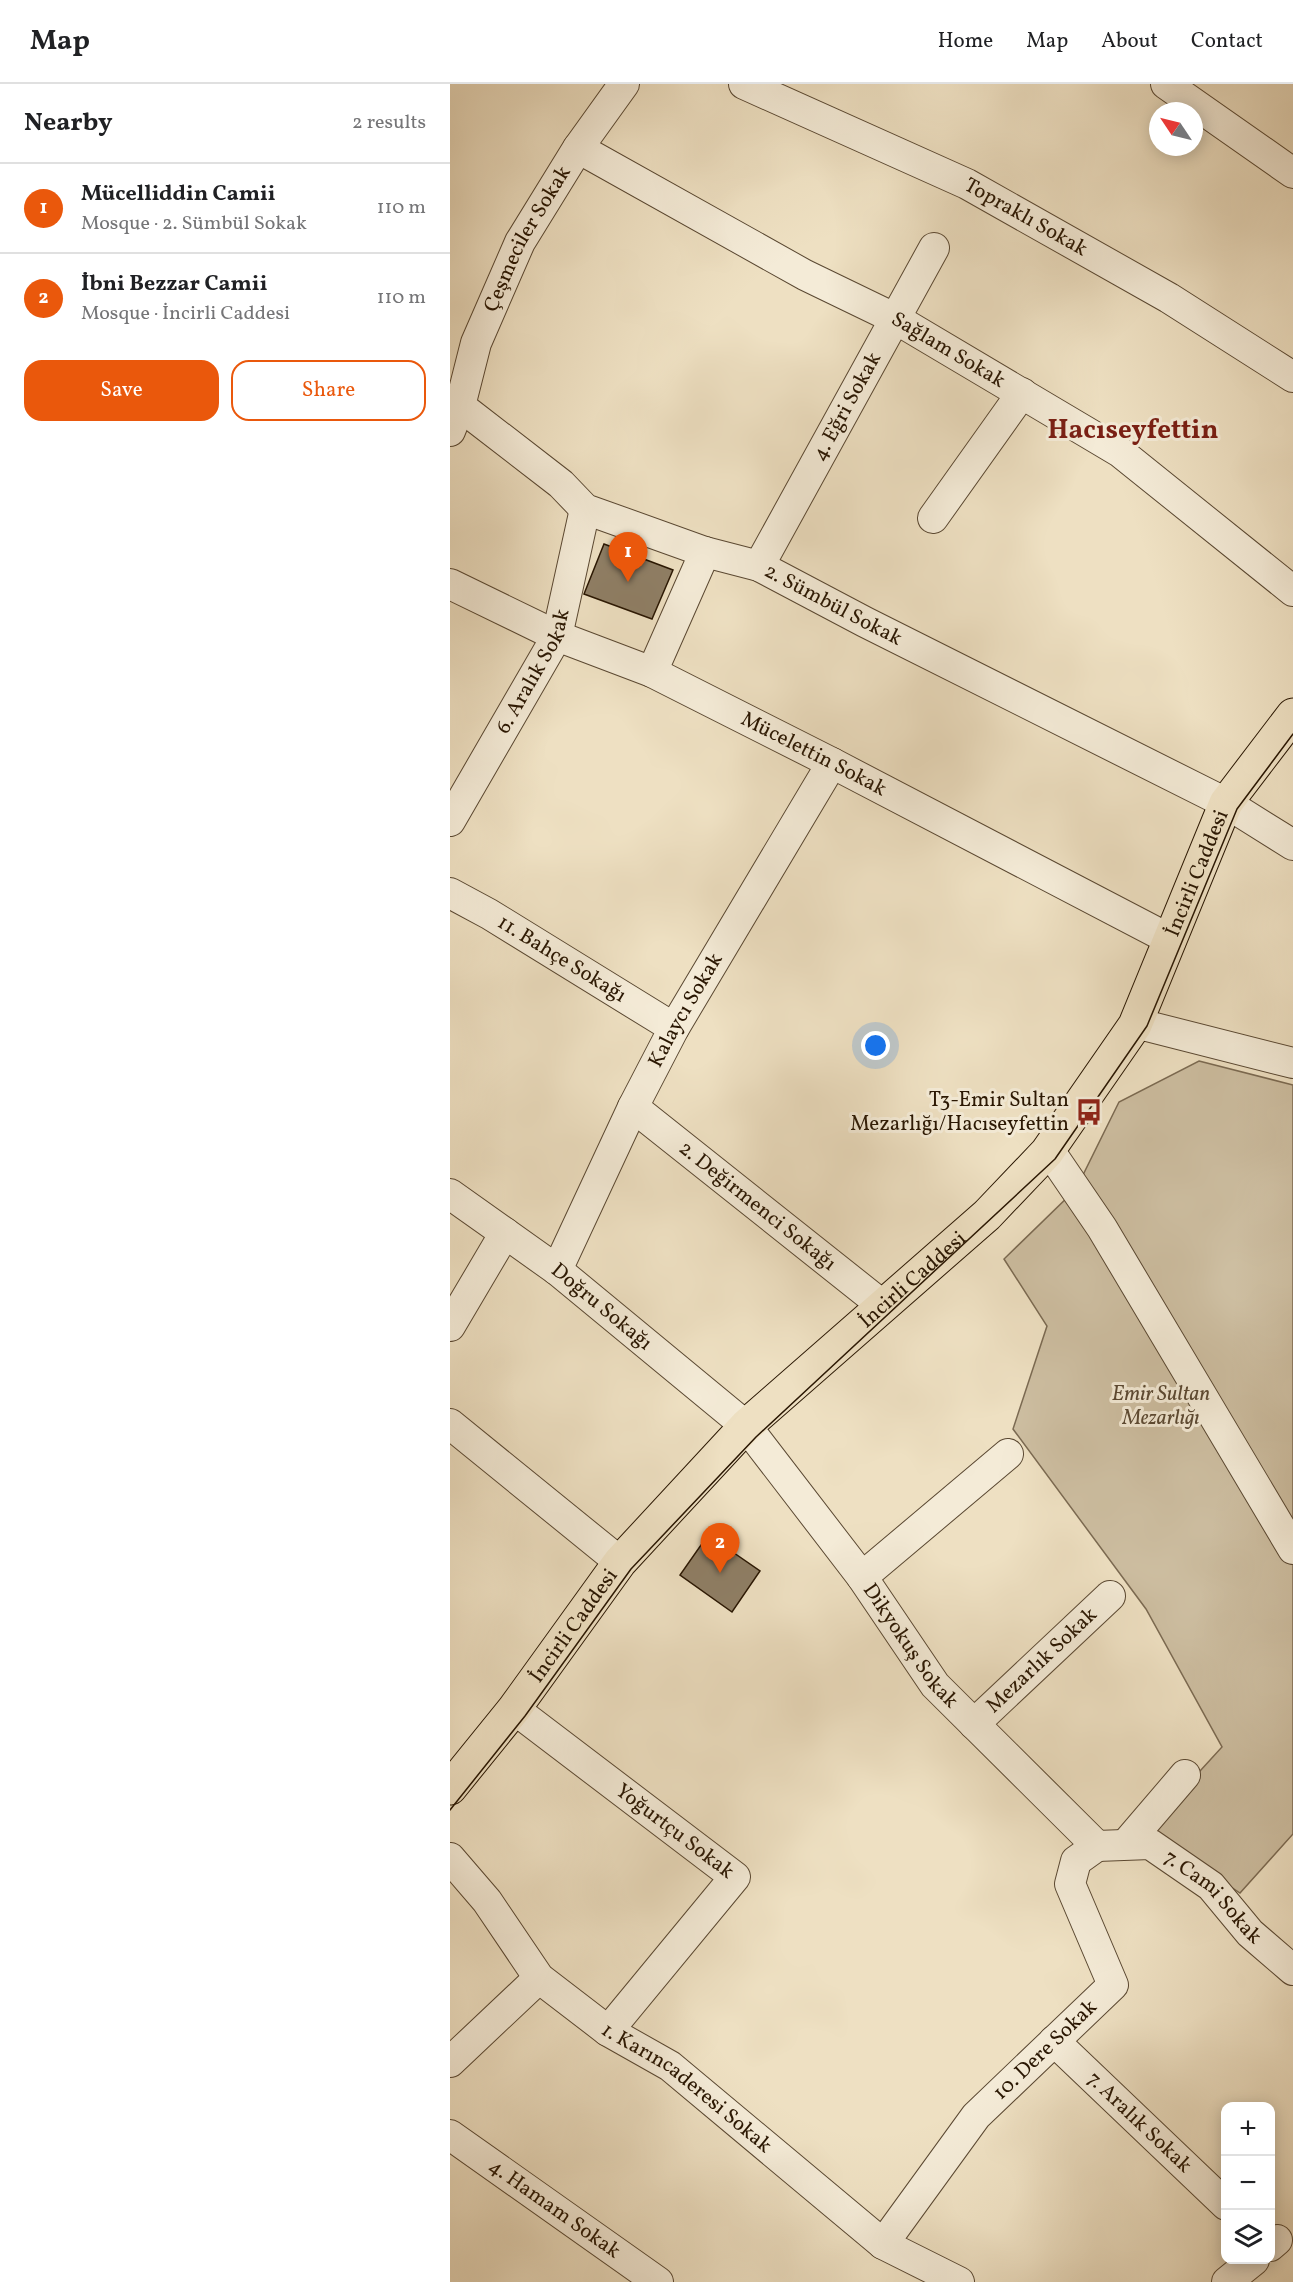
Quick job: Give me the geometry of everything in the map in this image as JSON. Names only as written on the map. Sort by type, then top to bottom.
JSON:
[{"type":"main road","name":"İncirli Caddesi","points":[[450,1788],[514,1709],[620,1562],[746,1426],[987,1215],[1047,1152],[1135,1025],[1226,803],[1293,715]]},
{"type":"street","name":"Çeşmeciler Sokak","points":[[453,413],[476,343],[520,242],[578,148],[624,84]]},
{"type":"street","name":"Topraklı Sokak","points":[[744,84],[967,184],[1169,298],[1293,377]]},
{"type":"street","points":[[1166,84],[1293,174]]},
{"type":"street","name":"Sağlam Sokak","points":[[578,148],[805,275],[896,319],[1120,452],[1293,591]]},
{"type":"street","name":"4. Eğri Sokak","points":[[759,566],[934,248]]},
{"type":"street","points":[[933,518],[1022,393]]},
{"type":"street","name":"2. Sümbül Sokak","points":[[453,413],[561,484],[585,510],[705,552],[759,566],[865,622],[1226,803],[1293,845]]},
{"type":"street","name":"6. Aralık Sokak","points":[[450,821],[557,636],[585,510]]},
{"type":"street","points":[[652,672],[705,552]]},
{"type":"street","name":"Mücelettin Sokak","points":[[450,585],[557,636],[652,672],[1171,940]]},
{"type":"street","name":"Kalaycı Sokak","points":[[557,1270],[633,1107],[674,1028],[832,763]]},
{"type":"street","name":"11. Bahçe Sokağı","points":[[450,893],[489,914],[674,1028]]},
{"type":"street","points":[[1135,1025],[1147,1026],[1293,1063]]},
{"type":"street","name":"2. Değirmenci Sokağı","points":[[633,1107],[882,1305]]},
{"type":"street","points":[[1047,1152],[1055,1159],[1102,1228],[1293,1549]]},
{"type":"street","name":"Doğru Sokağı","points":[[450,1194],[557,1270],[746,1426]]},
{"type":"street","points":[[450,1326],[505,1233]]},
{"type":"street","points":[[450,1424],[620,1562]]},
{"type":"street","name":"Dikyokuş Sokak","points":[[746,1426],[862,1577],[935,1685],[974,1724],[1112,1845]]},
{"type":"street","points":[[862,1577],[1008,1454]]},
{"type":"street","name":"Mezarlık Sokak","points":[[974,1724],[1110,1596]]},
{"type":"street","name":"Yoğurtçu Sokak","points":[[514,1709],[735,1877],[608,2031]]},
{"type":"street","points":[[1112,1845],[1185,1774]]},
{"type":"street","name":"7. Cami Sokak","points":[[1112,1845],[1150,1844],[1211,1886],[1250,1933],[1293,1970]]},
{"type":"street","name":"10. Dere Sokak","points":[[883,2244],[976,2116],[1113,1984],[1070,1884],[1076,1861],[1112,1845]]},
{"type":"street","name":"1. Karıncaderesi Sokak","points":[[450,1858],[487,1901],[539,1978],[608,2031],[670,2066],[883,2244],[958,2282]]},
{"type":"street","points":[[450,2062],[539,1978]]},
{"type":"street","name":"7. Aralık Sokak","points":[[1054,2041],[1221,2200]]},
{"type":"street","name":"4. Hamam Sokak","points":[[450,2134],[658,2282]]},
{"type":"street","points":[[1227,2282],[1248,2264]]},
{"type":"green space","name":"Emir Sultan Mezarlığı","points":[[1199,1061],[1293,1085],[1293,1834],[1240,1893],[1146,1830],[1222,1747],[1146,1609],[1013,1429],[1047,1326],[1004,1259],[1076,1189],[1119,1102]]},
{"type":"building","points":[[604,544],[673,570],[652,619],[584,594]]},
{"type":"building","points":[[708,1535],[760,1571],[732,1612],[680,1575]]},
{"type":"tram line","points":[[450,1810],[525,1716],[631,1569],[756,1437],[1055,1159],[1147,1026],[1237,809],[1293,734]]},
{"type":"place","name":"Mücelliddin Camii","points":[[628,582]]},
{"type":"place","name":"T3-Emir Sultan Mezarlığı/Hacıseyfettin","points":[[1089,1112]]},
{"type":"place","name":"İbni Bezzar Camii","points":[[720,1573]]},
{"type":"district","name":"Hacıseyfettin","points":[[1133,431]]}]
